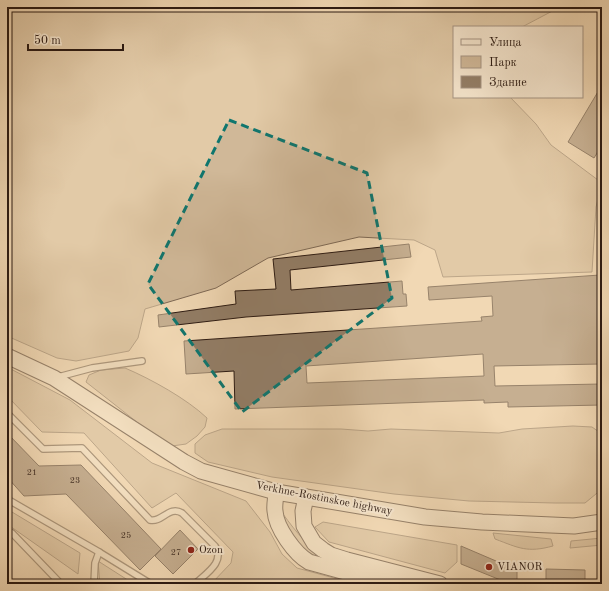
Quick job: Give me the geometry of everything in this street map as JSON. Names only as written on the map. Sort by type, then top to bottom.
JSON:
[{"type":"street","name":"Verkhne-Rostinskoe highway","points":[[7,356],[54,378],[184,462],[201,471],[276,492],[424,517],[475,522],[574,526],[602,522]]},
{"type":"street","points":[[276,492],[276,520],[291,546],[302,558],[309,562],[389,584]]},
{"type":"street","points":[[306,497],[303,511],[304,526],[314,543],[323,550],[331,555],[347,560],[440,584]]},
{"type":"lane","points":[[54,378],[92,368],[142,361]]},
{"type":"lane","points":[[7,413],[43,449],[82,448],[150,520],[153,521],[159,519],[173,510],[182,513],[215,546],[219,556],[215,565],[195,584]]},
{"type":"lane","points":[[7,499],[99,552],[150,584]]},
{"type":"lane","points":[[7,530],[12,533],[61,584]]},
{"type":"lane","points":[[94,584],[95,563],[99,552]]},
{"type":"highlighted area","points":[[229,120],[367,173],[392,298],[242,412],[148,284]]},
{"type":"green space","points":[[7,7],[560,7],[524,26],[453,26],[453,98],[511,98],[536,124],[551,145],[602,183],[596,207],[592,272],[443,277],[435,250],[414,240],[359,237],[268,258],[216,288],[145,309],[138,338],[129,351],[76,361],[57,358],[7,336]]},
{"type":"green space","points":[[7,367],[70,400],[152,463],[246,501],[270,532],[282,554],[297,568],[356,584],[211,584],[231,563],[233,552],[176,493],[152,508],[84,433],[42,432],[7,396]]},
{"type":"green space","points":[[125,368],[157,384],[199,411],[207,418],[205,427],[197,436],[186,444],[172,446],[147,430],[86,382],[89,375],[101,370]]},
{"type":"green space","points":[[573,426],[592,427],[602,434],[602,489],[585,503],[469,501],[394,494],[272,477],[208,462],[195,453],[195,444],[205,435],[222,429],[341,429],[368,431],[391,429],[499,433],[522,429]]},
{"type":"green space","points":[[7,509],[80,553],[78,574],[7,524]]},
{"type":"green space","points":[[283,514],[303,539],[328,561],[313,558],[283,527]]},
{"type":"green space","points":[[323,522],[457,545],[457,562],[445,573],[329,542],[315,527]]},
{"type":"green space","points":[[493,533],[551,539],[553,546],[536,549],[523,548],[495,539]]},
{"type":"green space","points":[[602,538],[602,545],[570,548],[571,541]]},
{"type":"green space","points":[[98,561],[134,584],[100,584]]},
{"type":"building","points":[[602,85],[602,145],[594,158],[568,142]]},
{"type":"building","points":[[409,244],[411,257],[290,270],[291,290],[402,281],[403,294],[406,294],[407,306],[246,317],[159,327],[158,315],[236,304],[235,291],[276,289],[273,259]]},
{"type":"building","points":[[600,275],[601,364],[494,366],[495,386],[602,384],[602,405],[508,407],[508,402],[484,403],[484,400],[235,409],[234,371],[186,374],[184,341],[482,321],[481,317],[493,316],[492,296],[429,300],[428,287]],"holes":[[[483,354],[484,376],[307,383],[306,366]]]},
{"type":"building","points":[[7,433],[39,466],[81,465],[161,549],[140,570],[66,494],[24,496],[7,477]]},
{"type":"building","points":[[180,530],[198,549],[173,574],[155,556]]},
{"type":"building","name":"VIANOR","points":[[461,546],[517,570],[517,584],[503,584],[503,581],[461,564]]},
{"type":"building","points":[[546,569],[585,570],[585,584],[546,584]]},
{"type":"place","name":"Ozon","points":[[191,550]]},
{"type":"place","name":"VIANOR","points":[[489,567]]}]
